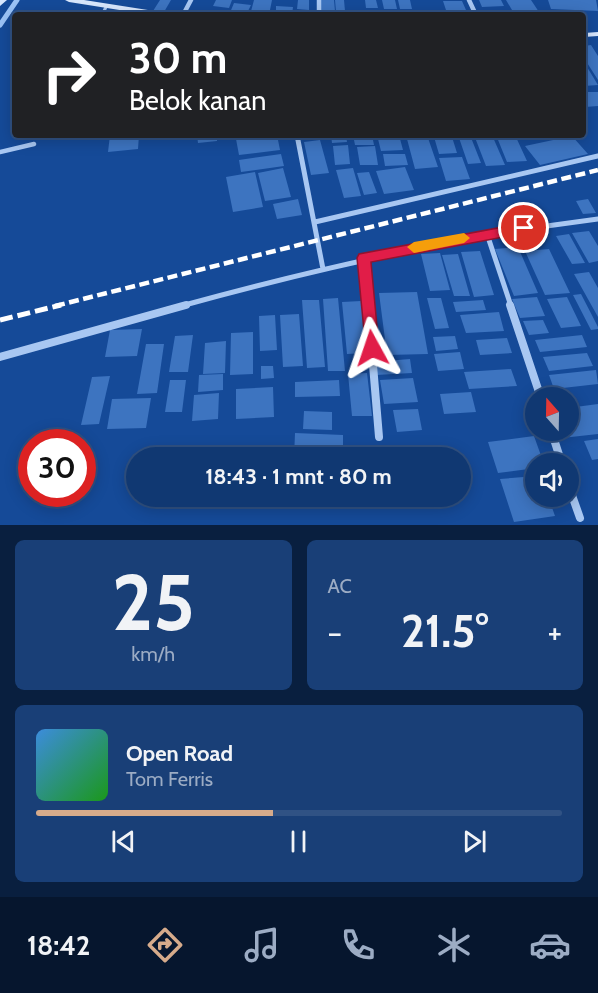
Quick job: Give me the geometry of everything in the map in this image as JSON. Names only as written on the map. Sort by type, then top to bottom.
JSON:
[{"type":"street","points":[[0,4],[3,0]]},
{"type":"street","points":[[69,0],[104,11],[120,12]]},
{"type":"street","points":[[298,138],[323,269]]},
{"type":"street","points":[[315,222],[598,156]]},
{"type":"street","points":[[0,357],[364,258],[487,234],[598,219]]},
{"type":"street","points":[[487,234],[537,387]]},
{"type":"street","points":[[364,258],[379,437]]},
{"type":"street","points":[[575,507],[579,518]]},
{"type":"lane","points":[[0,152],[34,144]]},
{"type":"building","points":[[160,0],[171,0],[164,12],[153,11]]},
{"type":"building","points":[[216,0],[232,0],[229,8],[213,6]]},
{"type":"building","points":[[254,0],[272,0],[270,12],[251,12]]},
{"type":"building","points":[[298,0],[309,0],[309,10],[297,9]]},
{"type":"building","points":[[320,0],[334,0],[335,11],[321,11]]},
{"type":"building","points":[[335,0],[344,0],[345,11],[336,11]]},
{"type":"building","points":[[365,0],[376,0],[378,8],[366,8]]},
{"type":"building","points":[[382,0],[395,0],[397,9],[384,9]]},
{"type":"building","points":[[398,0],[410,0],[412,9],[400,9]]},
{"type":"building","points":[[479,0],[501,0],[504,6],[482,7]]},
{"type":"building","points":[[506,0],[531,0],[539,12],[513,12]]},
{"type":"building","points":[[548,0],[596,0],[598,11],[551,9]]},
{"type":"building","points":[[443,1],[462,1],[466,10],[446,10]]},
{"type":"building","points":[[234,3],[251,5],[248,12],[230,12]]},
{"type":"building","points":[[276,6],[293,7],[292,12],[276,12]]},
{"type":"building","points":[[591,45],[598,56],[598,80],[586,61],[586,46]]},
{"type":"building","points":[[586,67],[587,67],[598,85],[586,86]]},
{"type":"building","points":[[586,92],[598,92],[598,106],[586,107]]},
{"type":"building","points":[[110,138],[139,138],[138,149],[108,152]]},
{"type":"building","points":[[197,138],[217,138],[217,141],[198,143]]},
{"type":"building","points":[[278,138],[280,150],[239,155],[236,139]]},
{"type":"building","points":[[331,138],[346,138],[347,142],[332,143]]},
{"type":"building","points":[[354,138],[373,138],[374,145],[355,145]]},
{"type":"building","points":[[378,138],[400,138],[403,150],[381,151]]},
{"type":"building","points":[[428,138],[438,167],[415,169],[407,139]]},
{"type":"building","points":[[434,138],[452,138],[457,153],[439,154]]},
{"type":"building","points":[[459,138],[471,138],[481,163],[468,164]]},
{"type":"building","points":[[475,138],[493,138],[505,165],[486,166]]},
{"type":"building","points":[[497,138],[516,138],[527,161],[507,162]]},
{"type":"building","points":[[563,138],[574,138],[588,154],[540,165],[525,146]]},
{"type":"building","points":[[320,140],[329,173],[311,175],[304,142]]},
{"type":"building","points":[[348,145],[350,164],[335,165],[333,146]]},
{"type":"building","points":[[375,146],[378,165],[360,165],[357,147]]},
{"type":"building","points":[[281,154],[284,166],[241,172],[239,160]]},
{"type":"building","points":[[383,154],[405,154],[408,165],[385,166]]},
{"type":"building","points":[[462,157],[470,179],[446,181],[439,158]]},
{"type":"building","points":[[405,167],[414,190],[384,194],[376,171]]},
{"type":"building","points":[[283,168],[291,197],[265,201],[258,173]]},
{"type":"building","points":[[353,168],[361,196],[344,198],[336,170]]},
{"type":"building","points":[[255,172],[263,207],[233,212],[226,177]]},
{"type":"building","points":[[369,172],[377,193],[364,195],[357,173]]},
{"type":"building","points":[[298,199],[302,215],[277,219],[273,204]]},
{"type":"building","points":[[588,199],[596,213],[583,214],[576,201]]},
{"type":"building","points":[[589,231],[598,246],[598,261],[589,263],[572,233]]},
{"type":"building","points":[[569,234],[585,263],[572,264],[556,236]]},
{"type":"building","points":[[518,247],[538,293],[514,296],[495,249]]},
{"type":"building","points":[[549,249],[570,293],[545,295],[525,251]]},
{"type":"building","points":[[480,251],[494,295],[474,297],[461,252]]},
{"type":"building","points":[[440,253],[450,290],[430,291],[421,254]]},
{"type":"building","points":[[458,254],[470,296],[454,296],[442,255]]},
{"type":"building","points":[[589,272],[598,288],[598,317],[574,274]]},
{"type":"building","points":[[417,292],[428,354],[387,355],[379,293]]},
{"type":"building","points":[[581,294],[598,329],[591,330],[573,295]]},
{"type":"building","points":[[537,297],[545,316],[520,318],[512,299]]},
{"type":"building","points":[[567,297],[581,326],[561,328],[547,299]]},
{"type":"building","points":[[338,298],[345,371],[328,371],[323,299]]},
{"type":"building","points":[[427,298],[441,298],[449,328],[435,329]]},
{"type":"building","points":[[302,300],[319,300],[325,367],[307,368]]},
{"type":"building","points":[[483,300],[486,310],[456,312],[453,302]]},
{"type":"building","points":[[361,301],[367,353],[347,354],[342,302]]},
{"type":"building","points":[[499,312],[504,331],[466,333],[460,315]]},
{"type":"building","points":[[299,314],[303,366],[283,367],[280,315]]},
{"type":"building","points":[[275,315],[277,350],[260,351],[259,316]]},
{"type":"building","points":[[543,320],[549,333],[529,335],[523,321]]},
{"type":"building","points":[[142,329],[137,356],[105,357],[110,330]]},
{"type":"building","points":[[253,332],[253,374],[230,375],[231,333]]},
{"type":"building","points":[[193,335],[188,372],[169,372],[175,336]]},
{"type":"building","points":[[582,335],[587,347],[540,352],[535,340]]},
{"type":"building","points":[[455,336],[458,349],[436,351],[433,337]]},
{"type":"building","points":[[507,338],[512,353],[480,355],[476,340]]},
{"type":"building","points":[[226,341],[225,373],[203,374],[205,343]]},
{"type":"building","points":[[146,344],[164,344],[157,393],[137,394]]},
{"type":"building","points":[[460,352],[464,369],[438,371],[434,354]]},
{"type":"building","points":[[587,353],[593,366],[549,371],[543,357]]},
{"type":"building","points":[[410,359],[412,373],[376,375],[374,362]]},
{"type":"building","points":[[261,366],[273,366],[274,378],[261,379]]},
{"type":"building","points":[[511,369],[517,386],[469,389],[464,372]]},
{"type":"building","points":[[596,370],[598,384],[553,387],[549,375]]},
{"type":"building","points":[[367,373],[372,416],[352,416],[348,374]]},
{"type":"building","points":[[223,374],[223,390],[198,392],[199,375]]},
{"type":"building","points":[[110,376],[99,424],[81,425],[92,377]]},
{"type":"building","points":[[413,378],[418,402],[384,404],[380,380]]},
{"type":"building","points":[[170,380],[186,380],[182,412],[165,412]]},
{"type":"building","points":[[339,380],[340,396],[295,397],[295,382]]},
{"type":"building","points":[[273,387],[274,417],[236,419],[236,389]]},
{"type":"building","points":[[471,392],[476,412],[444,414],[440,394]]},
{"type":"building","points":[[219,393],[218,419],[192,421],[194,395]]},
{"type":"building","points":[[151,398],[146,428],[107,429],[112,399]]},
{"type":"building","points":[[598,404],[598,434],[579,436],[579,407]]},
{"type":"building","points":[[418,409],[422,430],[397,432],[393,410]]},
{"type":"building","points":[[304,411],[332,412],[332,430],[303,429]]},
{"type":"building","points":[[295,433],[343,435],[343,447],[294,447]]},
{"type":"building","points":[[525,437],[525,441],[536,441],[540,453],[525,453],[525,469],[498,473],[488,442]]},
{"type":"building","points":[[598,439],[598,459],[592,460],[584,441]]},
{"type":"building","points":[[525,477],[525,507],[552,507],[555,516],[514,522],[500,479]]},
{"type":"waterway","points":[[0,25],[17,0]]},
{"type":"railway","points":[[55,306],[598,170]]},
{"type":"railway","points":[[0,320],[61,305]]},
{"type":"slow traffic","points":[[414,247],[464,238]]},
{"type":"route","points":[[372,348],[364,258],[524,228]]}]
